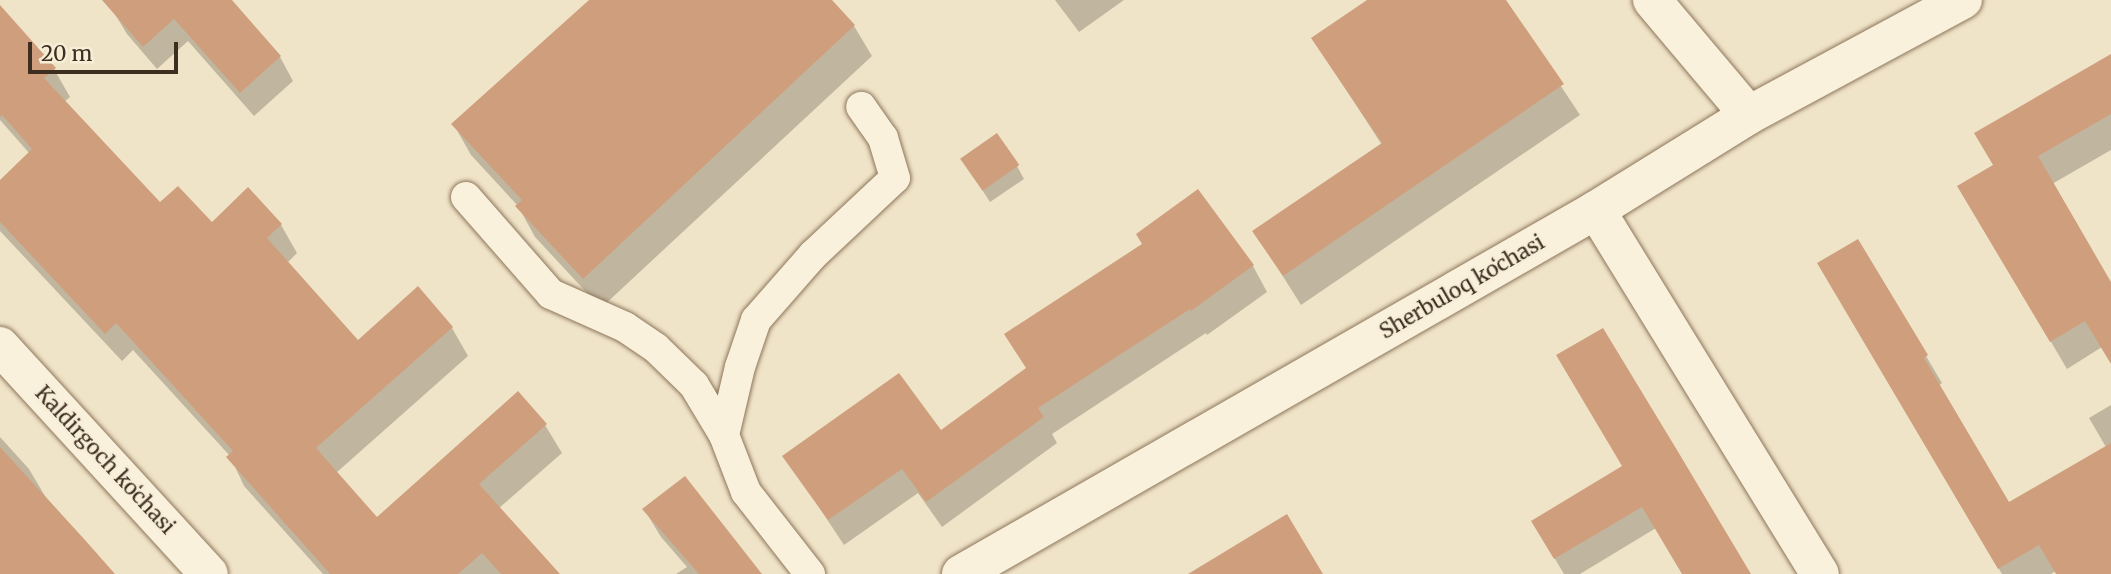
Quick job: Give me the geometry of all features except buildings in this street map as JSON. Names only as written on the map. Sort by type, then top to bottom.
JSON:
[{"type":"street","points":[[1652,0],[1749,115]]},
{"type":"street","name":"Sherbuloq koʻchasi","points":[[961,574],[1596,210],[1749,115],[1963,0]]},
{"type":"street","points":[[1596,210],[1820,574]]},
{"type":"street","name":"Kaldirgoch koʻchasi","points":[[0,345],[209,574]]},
{"type":"lane","points":[[724,435],[740,367],[756,320],[813,255],[895,178],[883,138],[861,107]]},
{"type":"lane","points":[[466,197],[551,294],[625,327],[656,348],[694,384],[724,435],[746,492],[810,574]]}]
